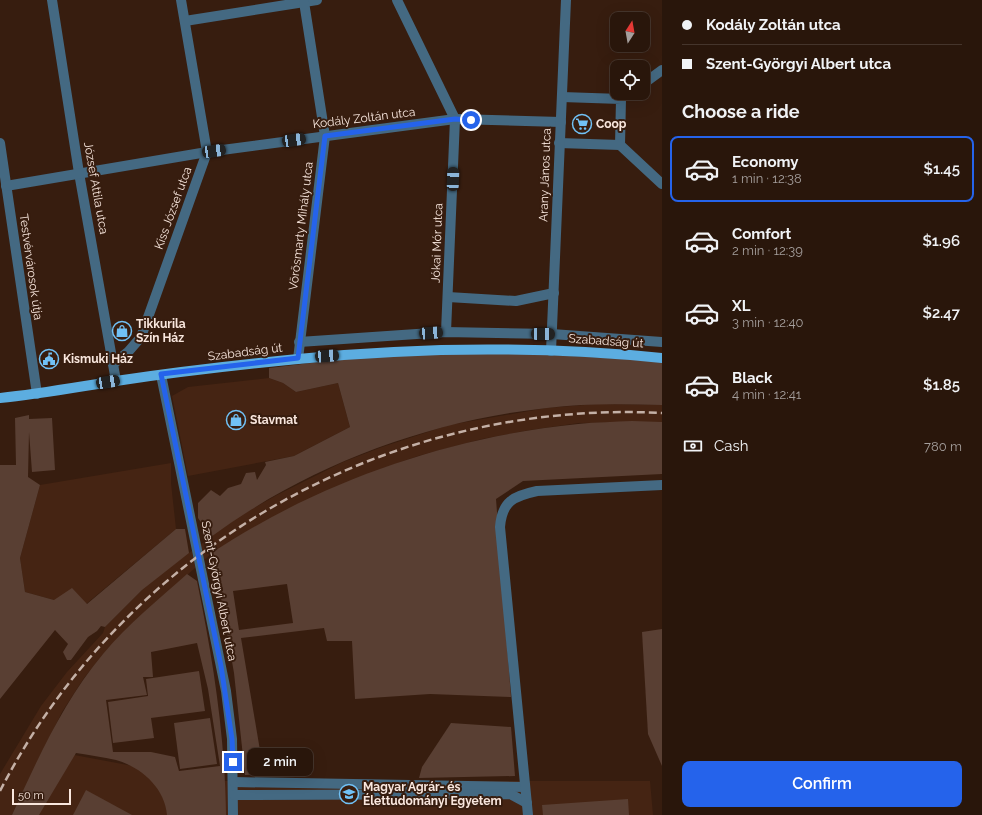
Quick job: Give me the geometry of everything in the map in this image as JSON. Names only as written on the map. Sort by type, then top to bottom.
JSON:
[{"type":"main road","name":"Szabadság út","points":[[0,398],[37,394],[161,374],[298,358],[417,351],[551,351],[662,358]]},
{"type":"street","name":"József Attila utca","points":[[52,0],[79,173],[116,381]]},
{"type":"street","name":"Kiss József utca","points":[[113,364],[128,352],[140,337],[207,152],[181,0]]},
{"type":"street","points":[[185,21],[317,0]]},
{"type":"street","name":"Jókai Mór utca","points":[[397,0],[455,119],[446,332]]},
{"type":"street","name":"Arany János utca","points":[[551,351],[566,0]]},
{"type":"street","name":"Vörösmarty Mihály utca","points":[[298,358],[325,136],[304,2]]},
{"type":"street","points":[[650,79],[662,70]]},
{"type":"street","points":[[562,97],[610,99]]},
{"type":"street","points":[[620,145],[621,100]]},
{"type":"street","name":"Kodály Zoltán utca","points":[[6,186],[207,152],[455,119],[561,122]]},
{"type":"street","name":"Testvérvárosok útja","points":[[0,144],[37,394]]},
{"type":"street","points":[[560,144],[620,145],[662,184]]},
{"type":"street","points":[[448,297],[516,301],[554,293]]},
{"type":"street","name":"Szabadság út","points":[[299,342],[446,332],[552,334],[662,342]]},
{"type":"street","name":"Szent-Györgyi Albert utca","points":[[161,374],[192,526],[204,576],[226,691],[232,739],[234,782],[233,815]]},
{"type":"street","points":[[528,815],[500,526],[504,507],[511,499],[522,494],[537,491],[662,485]]},
{"type":"street","points":[[234,782],[510,794],[527,803]]},
{"type":"street","points":[[271,783],[272,794]]},
{"type":"street","points":[[234,796],[409,789],[525,787]]},
{"type":"shaded area","points":[[449,354],[533,354],[662,361],[662,405],[618,404],[561,406],[502,414],[413,436],[328,468],[287,489],[248,512],[211,537],[198,518],[198,503],[211,490],[220,496],[228,488],[241,484],[246,473],[255,472],[257,480],[266,465],[265,462],[294,456],[350,427],[338,383],[296,392],[283,383],[269,378],[269,368],[360,357]]},
{"type":"shaded area","points":[[269,378],[283,383],[296,392],[338,383],[350,427],[294,456],[188,476],[172,396],[188,387]]},
{"type":"shaded area","points":[[597,404],[662,405],[662,422],[579,423],[482,439],[418,456],[381,469],[213,552],[132,624],[104,653],[84,678],[62,712],[12,815],[0,815],[0,774],[41,706],[67,672],[103,633],[105,627],[142,590],[167,569],[238,517],[277,495],[343,462],[382,447],[449,425],[546,408]]},
{"type":"shaded area","points":[[29,415],[29,419],[52,418],[55,470],[32,472],[29,432],[28,477],[40,485],[20,558],[25,592],[54,600],[72,588],[87,604],[176,529],[185,529],[189,553],[142,590],[105,627],[101,626],[97,631],[88,637],[71,660],[67,660],[63,652],[68,644],[55,630],[0,699],[0,465],[16,465],[15,418]]},
{"type":"shaded area","points":[[632,421],[662,422],[662,474],[523,481],[496,499],[511,697],[430,694],[355,699],[352,641],[327,641],[324,628],[241,638],[264,774],[245,775],[234,673],[213,552],[254,527],[297,504],[388,466],[434,451],[530,430],[585,423]],"holes":[[[287,584],[293,623],[239,630],[233,591]]]},
{"type":"shaded area","points":[[171,463],[171,483],[176,529],[86,604],[54,600],[25,592],[20,558],[40,485]]},
{"type":"shaded area","points":[[187,574],[197,581],[213,668],[221,726],[226,815],[167,815],[162,796],[157,788],[143,773],[125,763],[116,760],[76,753],[39,815],[12,815],[52,731],[63,711],[89,672],[122,633]],"holes":[[[197,643],[208,689],[220,766],[179,771],[175,757],[151,752],[113,752],[106,700],[147,695],[143,677],[153,677],[151,652]]]},
{"type":"shaded area","points":[[662,629],[662,766],[648,734],[642,632]]},
{"type":"shaded area","points":[[199,671],[205,711],[151,718],[154,738],[113,743],[108,702],[148,696],[146,679]]},
{"type":"shaded area","points":[[210,718],[217,764],[180,769],[174,723]]},
{"type":"shaded area","points":[[451,723],[511,727],[515,776],[419,778],[422,767]]},
{"type":"shaded area","name":"Magyar Agrár- és Élettudományi Egyetem","points":[[69,754],[213,781],[650,781],[653,815],[35,815]]},
{"type":"shaded area","points":[[86,790],[132,815],[73,815]]},
{"type":"shaded area","points":[[628,799],[629,815],[543,815],[542,805]]},
{"type":"railway","points":[[0,791],[53,704],[118,627],[192,560],[276,505],[366,462],[461,432],[560,415],[662,413]]},
{"type":"place","name":"Coop","points":[[582,124]]},
{"type":"place","name":"Tikkurila Szín Ház","points":[[122,331]]},
{"type":"place","name":"Kismuki Ház","points":[[49,359]]},
{"type":"place","name":"Stavmat","points":[[236,420]]},
{"type":"place","name":"Magyar Agrár- és Élettudományi Egyetem","points":[[349,794]]},
{"type":"route","points":[[233,762],[232,739],[226,691],[204,576],[192,526],[161,374],[298,358],[325,136],[455,119],[471,120]]}]
